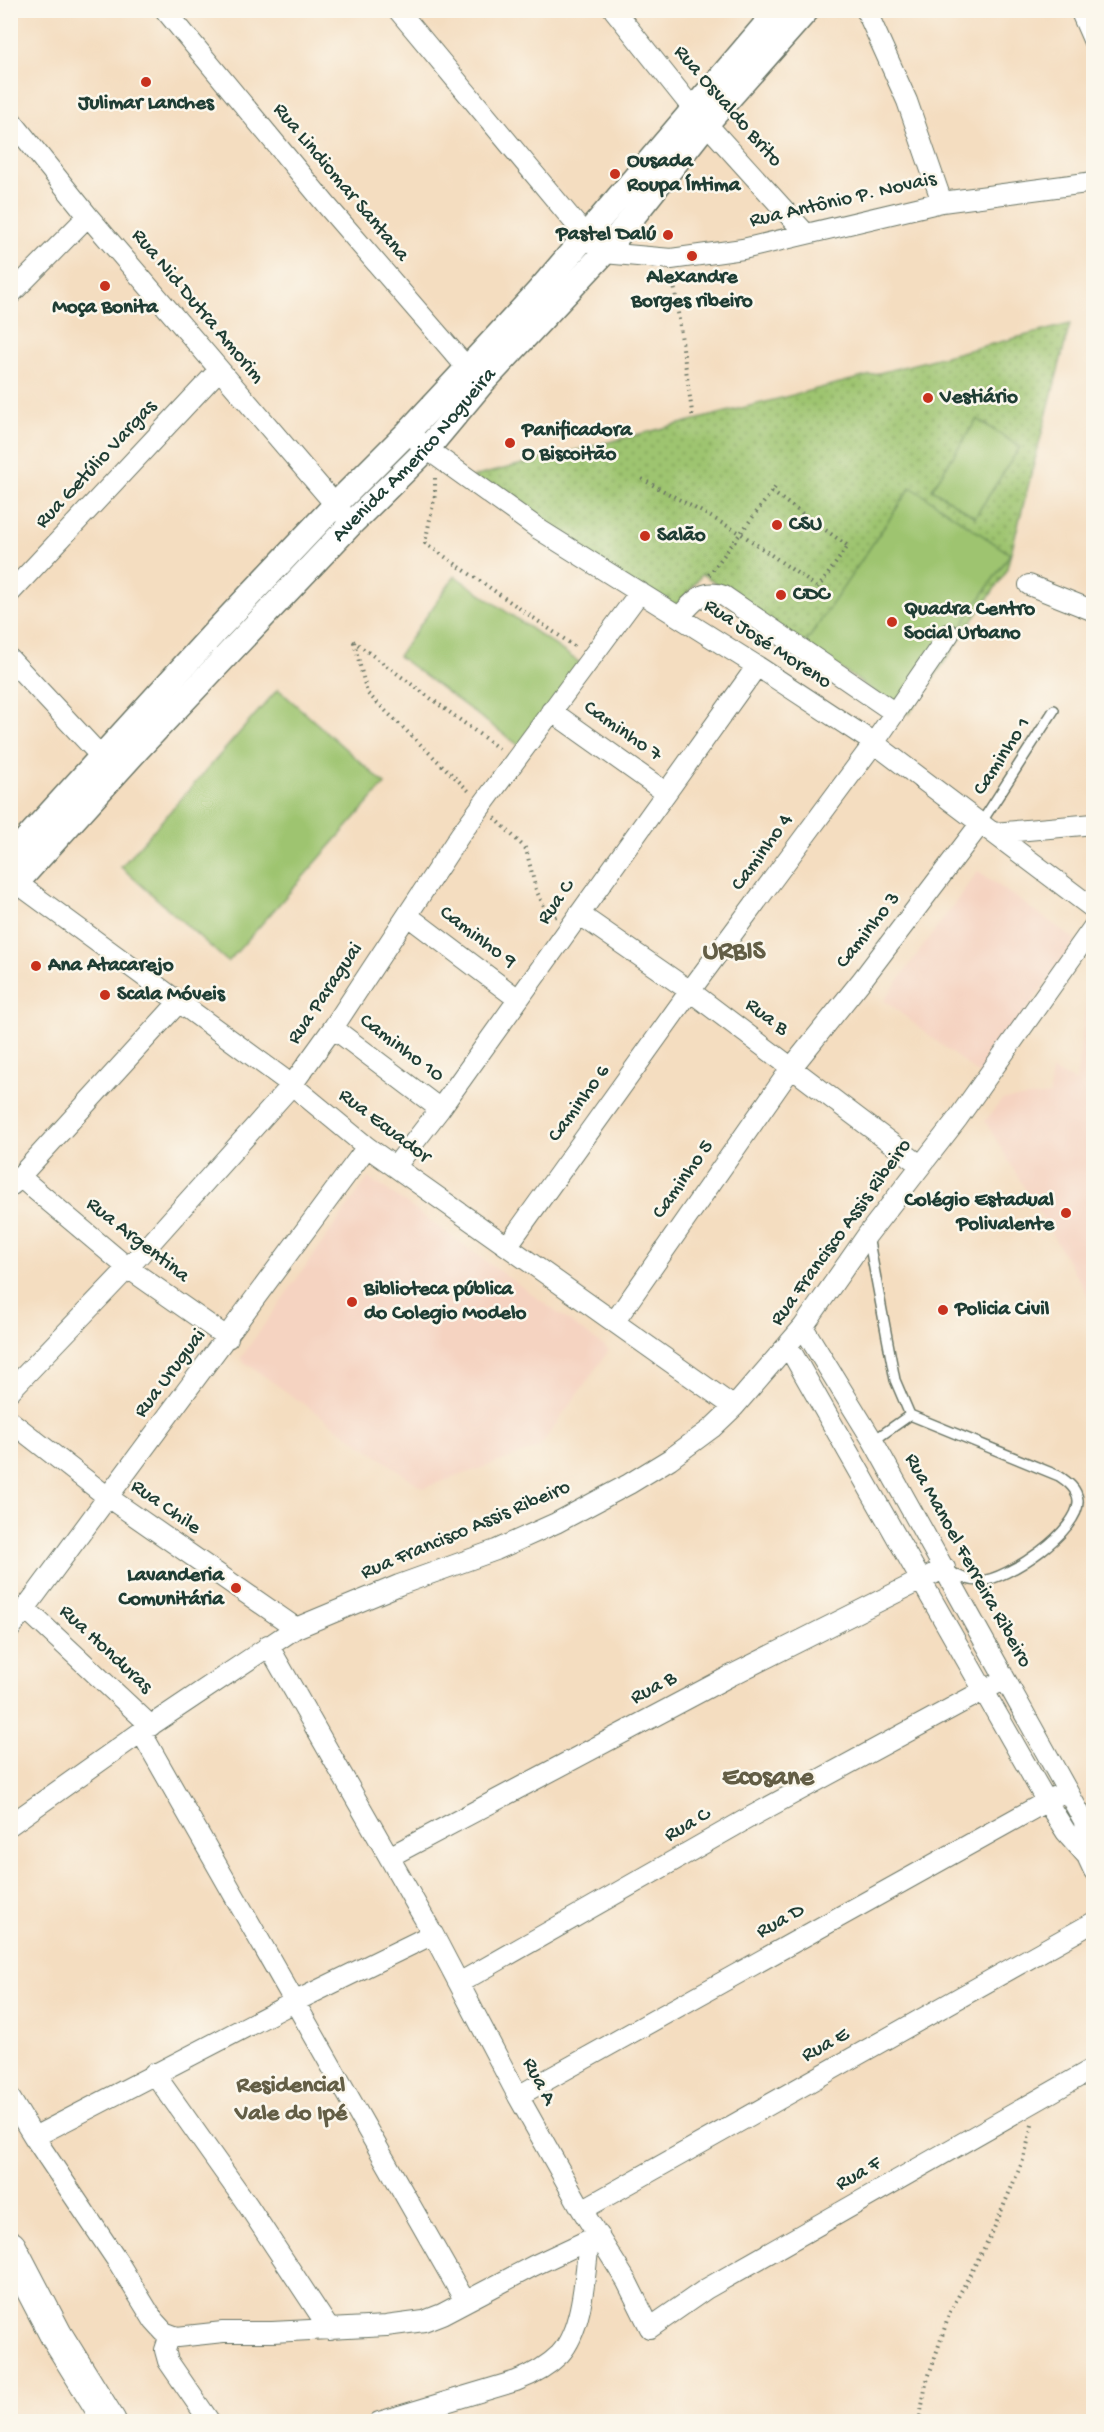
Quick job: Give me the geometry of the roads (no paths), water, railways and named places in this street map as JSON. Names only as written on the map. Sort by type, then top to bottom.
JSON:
[{"type":"highway","points":[[10,2247],[56,2335],[110,2421]]},
{"type":"street","name":"Rua Lindiomar Santana","points":[[165,10],[321,198],[475,376]]},
{"type":"street","points":[[398,10],[585,235],[604,252]]},
{"type":"street","name":"Rua Osvaldo Brito","points":[[614,10],[700,116],[806,234]]},
{"type":"street","name":"Avenida Americo Nogueira","points":[[12,884],[109,765],[335,505],[408,432],[475,376],[604,252],[778,10]]},
{"type":"street","name":"Avenida Americo Nogueira","points":[[10,856],[109,765],[138,748],[352,523],[427,449],[475,376],[537,293],[585,235],[807,10]]},
{"type":"street","points":[[866,10],[907,101],[942,202]]},
{"type":"street","points":[[1080,10],[1094,42]]},
{"type":"street","name":"Rua Nid Dutra Amorim","points":[[10,119],[88,216],[352,523]]},
{"type":"street","name":"Rua Antônio P. Novais","points":[[604,252],[671,259],[742,249],[942,202],[1094,182]]},
{"type":"street","points":[[10,295],[88,216]]},
{"type":"street","name":"Rua Getúlio Vargas","points":[[10,593],[219,370]]},
{"type":"street","name":"Rua José Moreno","points":[[408,432],[427,449],[540,530],[757,666],[874,743],[1094,909]]},
{"type":"street","points":[[1029,585],[1094,611]]},
{"type":"street","name":"Rua Paraguai","points":[[10,1391],[128,1268],[291,1085],[333,1028],[482,804],[640,592]]},
{"type":"street","points":[[679,617],[706,593],[713,592],[724,596],[895,713]]},
{"type":"street","name":"Caminho 4","points":[[690,991],[874,743],[949,634]]},
{"type":"street","points":[[10,659],[109,765]]},
{"type":"street","name":"Rua C","points":[[395,1167],[440,1109],[757,666]]},
{"type":"street","name":"Caminho 7","points":[[551,711],[665,792]]},
{"type":"street","points":[[988,828],[1094,824]]},
{"type":"street","name":"Caminho 3","points":[[792,1067],[988,828]]},
{"type":"street","name":"Rua Ecuador","points":[[12,884],[291,1085],[395,1167],[734,1407]]},
{"type":"street","name":"Rua B","points":[[579,914],[690,991],[920,1165]]},
{"type":"street","name":"Caminho 9","points":[[408,916],[518,999]]},
{"type":"street","name":"Rua Francisco Assis Ribeiro","points":[[10,1825],[146,1729],[296,1628],[399,1585],[496,1550],[556,1523],[621,1489],[669,1459],[712,1428],[734,1407],[803,1327],[868,1234],[1018,1035],[1094,926]]},
{"type":"street","name":"Caminho 6","points":[[508,1245],[690,991]]},
{"type":"street","points":[[15,1182],[178,1002]]},
{"type":"street","name":"Caminho 10","points":[[333,1028],[440,1109]]},
{"type":"street","name":"Caminho 5","points":[[615,1321],[792,1067]]},
{"type":"street","name":"Rua Uruguai","points":[[10,1629],[368,1147]]},
{"type":"street","name":"Rua Argentina","points":[[15,1182],[128,1268],[228,1338]]},
{"type":"street","name":"Rua Manoel Ferreira Ribeiro","points":[[803,1327],[873,1441],[1067,1790],[1089,1819],[1090,1863]]},
{"type":"street","name":"Rua Manoel Ferreira Ribeiro","points":[[788,1346],[1047,1802],[1090,1863]]},
{"type":"street","name":"Rua Chile","points":[[10,1422],[109,1498],[296,1628]]},
{"type":"street","name":"Rua B","points":[[389,1857],[730,1676],[945,1568]]},
{"type":"street","name":"Rua Honduras","points":[[26,1609],[146,1729],[294,2002],[465,2301]]},
{"type":"street","points":[[268,1645],[389,1857]]},
{"type":"street","name":"Rua C","points":[[459,1983],[752,1816],[1005,1679]]},
{"type":"street","name":"Rua D","points":[[518,2096],[1067,1790]]},
{"type":"street","points":[[1066,1832],[1089,1819]]},
{"type":"street","name":"Rua A","points":[[389,1857],[582,2210],[594,2238],[627,2282],[650,2328]]},
{"type":"street","name":"Rua E","points":[[582,2210],[1094,1922]]},
{"type":"street","points":[[34,2137],[154,2073],[433,1934]]},
{"type":"street","name":"Rua F","points":[[650,2328],[706,2289],[1094,2068]]},
{"type":"street","points":[[154,2073],[247,2204],[330,2330]]},
{"type":"street","points":[[10,2098],[154,2321],[170,2335],[183,2337],[223,2332],[330,2330],[424,2321],[594,2238]]},
{"type":"street","points":[[379,2421],[516,2381],[532,2374],[560,2354],[569,2342],[576,2321],[594,2238]]},
{"type":"street","points":[[170,2335],[165,2350],[168,2361],[210,2421]]},
{"type":"lane","name":"Caminho 1","points":[[988,828],[1054,710]]},
{"type":"lane","points":[[868,1234],[895,1380],[910,1415],[1059,1476],[1069,1482],[1078,1497],[1078,1509],[1070,1522],[1043,1549],[1016,1568],[992,1579],[979,1581],[961,1578],[945,1568]]},
{"type":"lane","points":[[873,1441],[910,1415]]},
{"type":"place","name":"Julimar Lanches","points":[[146,82]]},
{"type":"place","name":"Ousada Roupa Íntima","points":[[615,174]]},
{"type":"place","name":"Pastel Dalú","points":[[668,235]]},
{"type":"place","name":"Alexandre Borges ribeiro","points":[[692,256]]},
{"type":"place","name":"Moça Bonita","points":[[105,286]]},
{"type":"place","name":"Vestiário","points":[[928,398]]},
{"type":"place","name":"Panificadora O Biscoitão","points":[[510,443]]},
{"type":"place","name":"CSU","points":[[777,525]]},
{"type":"place","name":"Salão","points":[[645,536]]},
{"type":"place","name":"CDC","points":[[781,595]]},
{"type":"place","name":"Quadra Centro Social Urbano","points":[[892,622]]},
{"type":"place","name":"Ana Atacarejo","points":[[36,966]]},
{"type":"place","name":"Scala Móveis","points":[[105,995]]},
{"type":"place","name":"Colégio Estadual Polivalente","points":[[1066,1213]]},
{"type":"place","name":"Biblioteca pública do Colegio Modelo","points":[[352,1302]]},
{"type":"place","name":"Policia Civil","points":[[943,1310]]},
{"type":"place","name":"Lavanderia Comunitária","points":[[236,1588]]},
{"type":"district","name":"URBIS","points":[[734,953]]},
{"type":"district","name":"Ecosane","points":[[768,1779]]},
{"type":"district","name":"Residencial Vale do Ipé","points":[[291,2100]]}]
